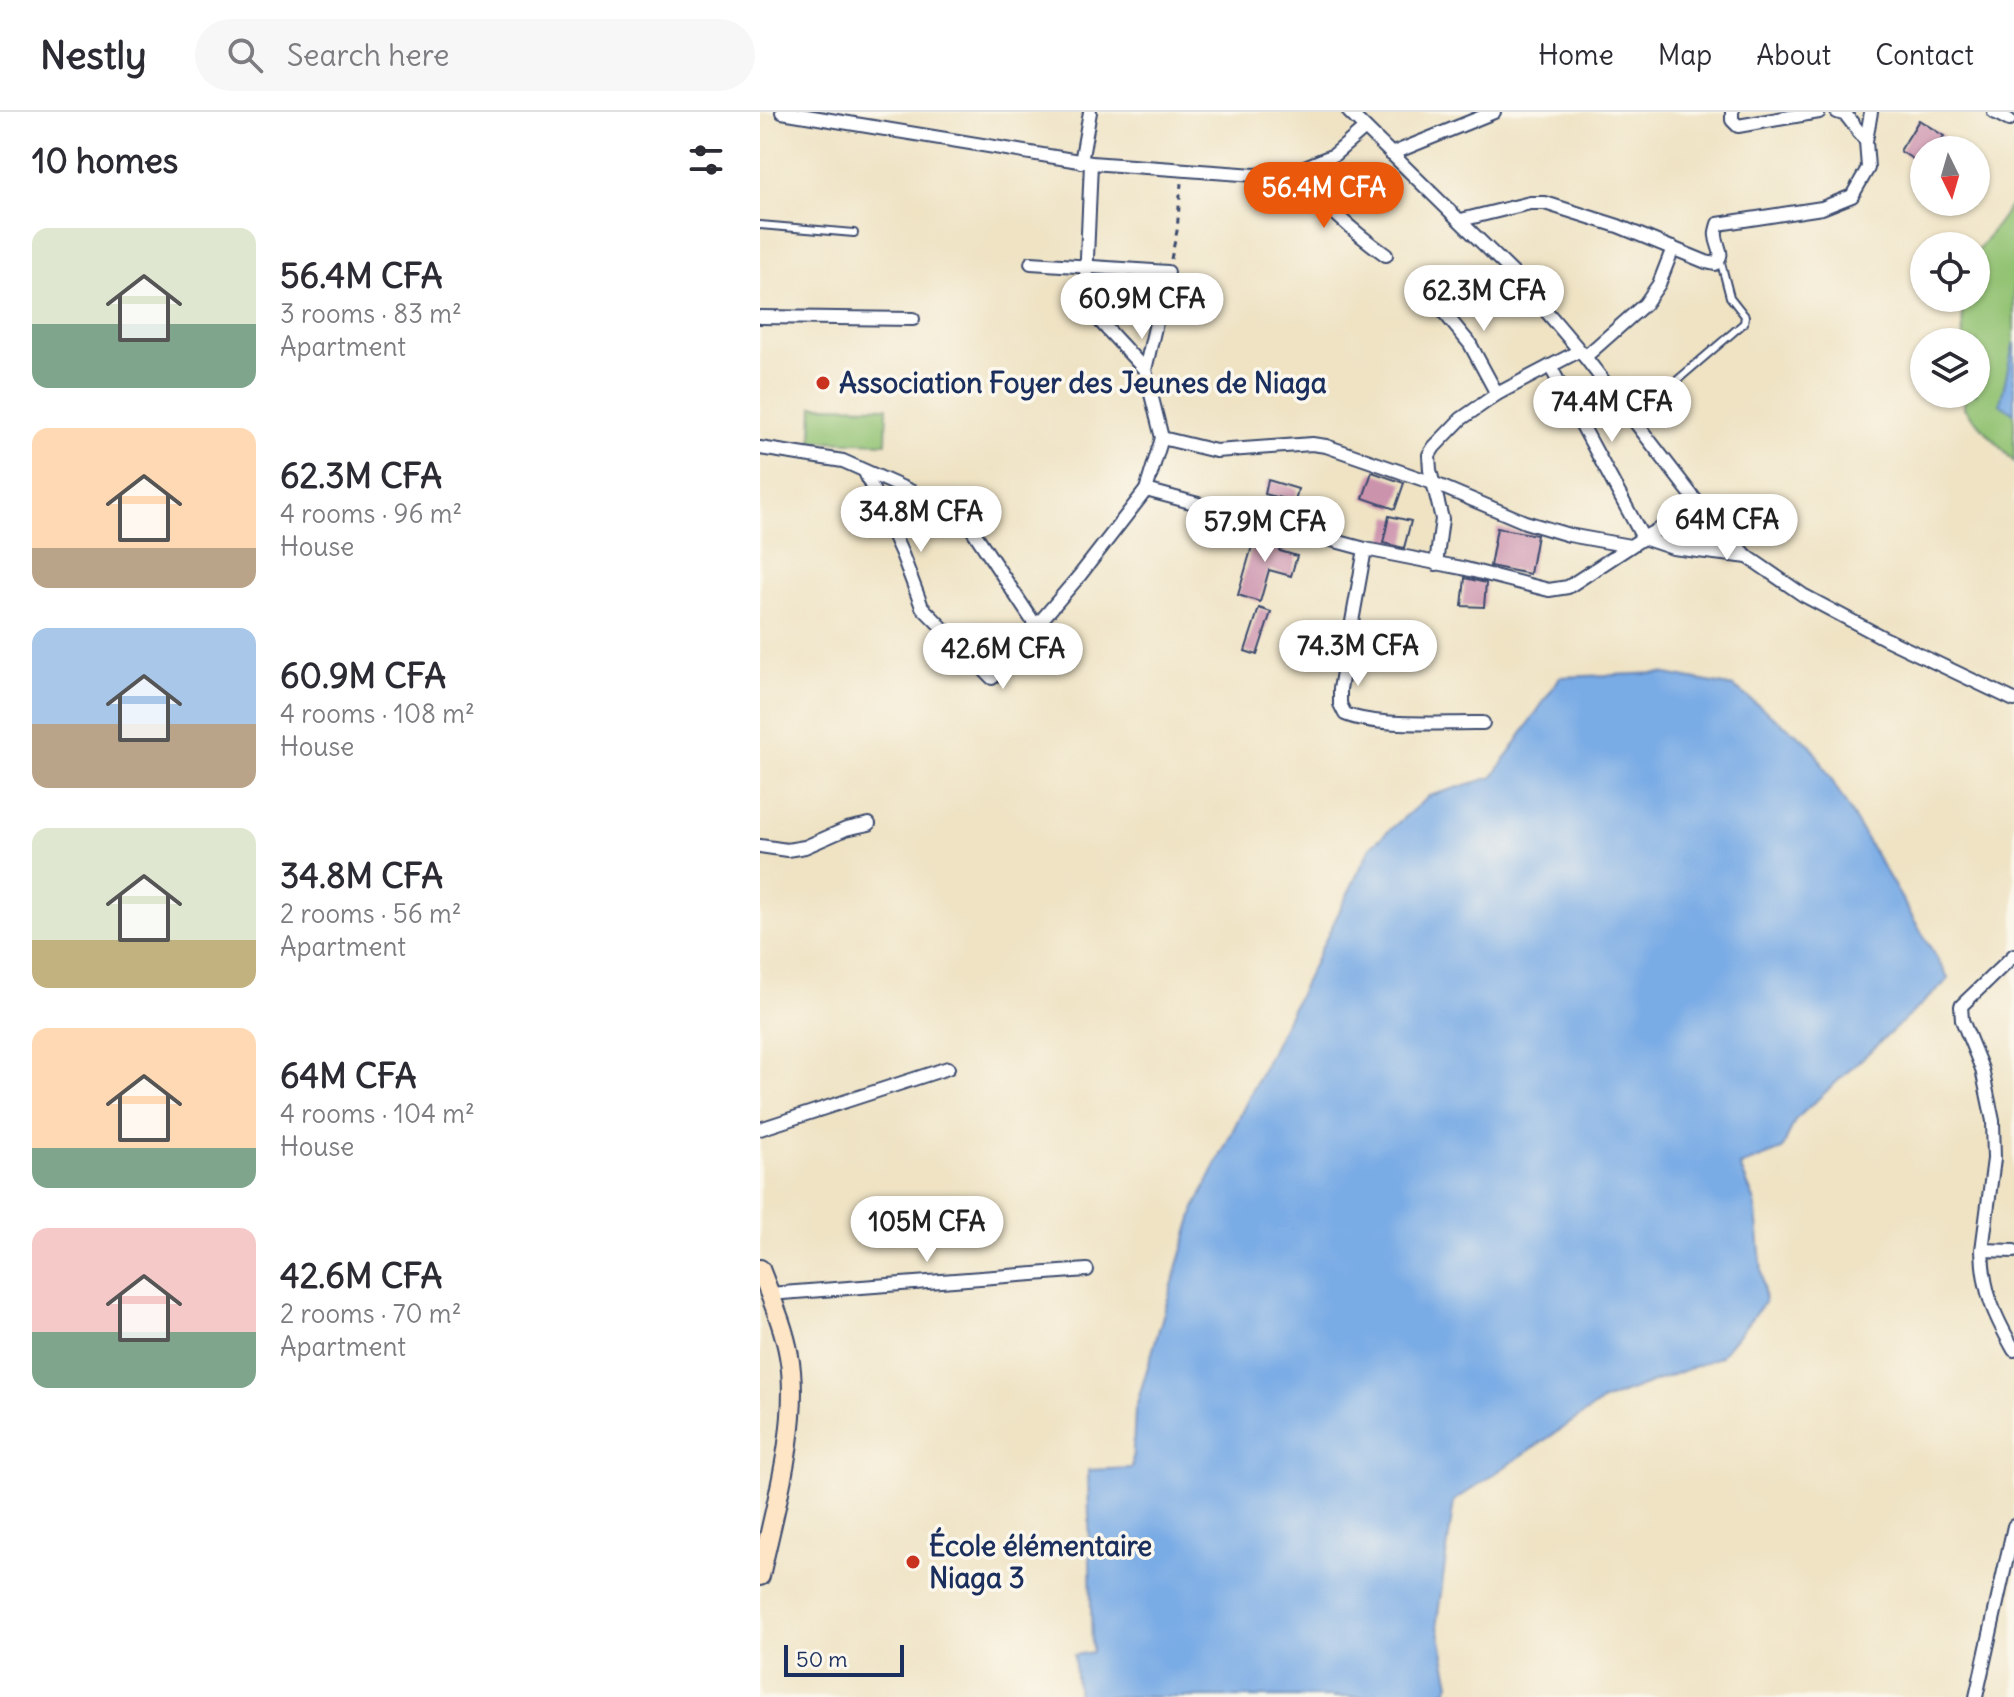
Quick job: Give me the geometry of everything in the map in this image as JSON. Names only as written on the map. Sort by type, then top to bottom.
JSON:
[{"type":"main road","points":[[760,1269],[784,1334],[792,1390],[781,1478],[760,1576]]},
{"type":"street","points":[[782,112],[1086,163],[1255,175],[1295,171],[1334,155],[1365,128]]},
{"type":"street","points":[[876,127],[879,112]]},
{"type":"street","points":[[1090,112],[1086,163],[1085,305],[1145,370]]},
{"type":"street","points":[[1349,112],[1519,279],[1582,354],[1700,506],[1748,557],[1803,595],[1884,638],[2014,700]]},
{"type":"street","points":[[1391,154],[1494,112]]},
{"type":"street","points":[[1732,112],[1732,120],[1738,126],[1819,112]]},
{"type":"street","points":[[1837,112],[1846,115],[1866,141]]},
{"type":"street","points":[[1461,220],[1530,203],[1545,203],[1618,226],[1715,264],[1722,251],[1715,236],[1718,224],[1822,208],[1852,196],[1868,168],[1866,141],[1871,112]]},
{"type":"street","points":[[1994,112],[2009,120]]},
{"type":"street","points":[[1295,171],[1321,203],[1386,255]]},
{"type":"street","points":[[1436,564],[1442,519],[1429,455],[1434,447],[1461,419],[1497,394],[1550,366],[1582,354],[1645,304],[1659,284],[1673,248]]},
{"type":"street","points":[[865,472],[922,607],[992,678],[1080,575],[1146,490],[1162,438],[1145,370],[1168,272],[1031,263]]},
{"type":"street","points":[[1433,299],[1470,344],[1497,394]]},
{"type":"street","points":[[760,317],[913,319]]},
{"type":"street","points":[[1550,366],[1643,538],[1673,548],[1748,557]]},
{"type":"street","points":[[1162,438],[1216,451],[1312,444],[1326,446],[1433,483],[1525,522],[1569,535],[1630,546]]},
{"type":"street","points":[[760,448],[843,461],[962,514],[1036,626]]},
{"type":"street","points":[[1146,490],[1365,549],[1549,590],[1559,590],[1599,568],[1643,538],[1700,506]]},
{"type":"street","points":[[1365,549],[1340,689],[1340,704],[1345,714],[1385,722],[1483,723]]},
{"type":"street","points":[[760,846],[787,850],[805,847],[846,829],[869,824]]},
{"type":"street","points":[[2014,955],[1961,1006],[1962,1020],[1982,1069],[1993,1121],[1994,1159],[1982,1250],[1982,1273],[1988,1301],[2014,1350]]},
{"type":"street","points":[[760,1129],[948,1068]]},
{"type":"street","points":[[1982,1250],[2014,1251]]},
{"type":"street","points":[[769,1294],[1087,1270]]},
{"type":"street","points":[[1976,1697],[2014,1526]]},
{"type":"lane","points":[[760,225],[854,233]]},
{"type":"lane","points":[[1632,419],[1744,323],[1745,316],[1730,297],[1720,259]]},
{"type":"path","points":[[1168,272],[1177,231],[1182,171]]},
{"type":"green space","points":[[2014,201],[2014,462],[1964,408],[1990,408],[1990,328],[1963,328],[1962,312],[1990,312],[1990,234]]},
{"type":"green space","points":[[813,406],[887,407],[886,443],[812,441]]},
{"type":"water","points":[[2014,342],[2014,413],[2000,404]]},
{"type":"water","points":[[1661,673],[1734,687],[1811,745],[1949,979],[1795,1120],[1782,1150],[1740,1166],[1755,1202],[1765,1302],[1720,1357],[1603,1401],[1454,1501],[1437,1621],[1450,1684],[1442,1697],[1078,1697],[1074,1655],[1092,1652],[1088,1470],[1132,1468],[1135,1410],[1195,1208],[1371,846],[1429,796],[1493,777],[1560,677]]},
{"type":"building","points":[[1919,120],[1944,136],[1910,136],[1910,157],[1900,151]]},
{"type":"building","points":[[1372,472],[1404,483],[1395,509],[1363,498]]},
{"type":"building","points":[[1268,480],[1298,489],[1295,502],[1265,494]]},
{"type":"building","points":[[1389,516],[1411,521],[1404,548],[1383,543]]},
{"type":"building","points":[[1497,528],[1537,535],[1530,574],[1490,566]]},
{"type":"building","points":[[1257,529],[1284,536],[1280,551],[1297,556],[1291,576],[1269,570],[1260,602],[1238,595]]},
{"type":"building","points":[[1465,578],[1486,583],[1484,607],[1462,606]]},
{"type":"building","points":[[1259,608],[1271,612],[1257,655],[1245,651]]},
{"type":"place","name":"Association Foyer des Jeunes de Niaga","points":[[823,383]]},
{"type":"place","name":"École élémentaire Niaga 3","points":[[913,1562]]}]
